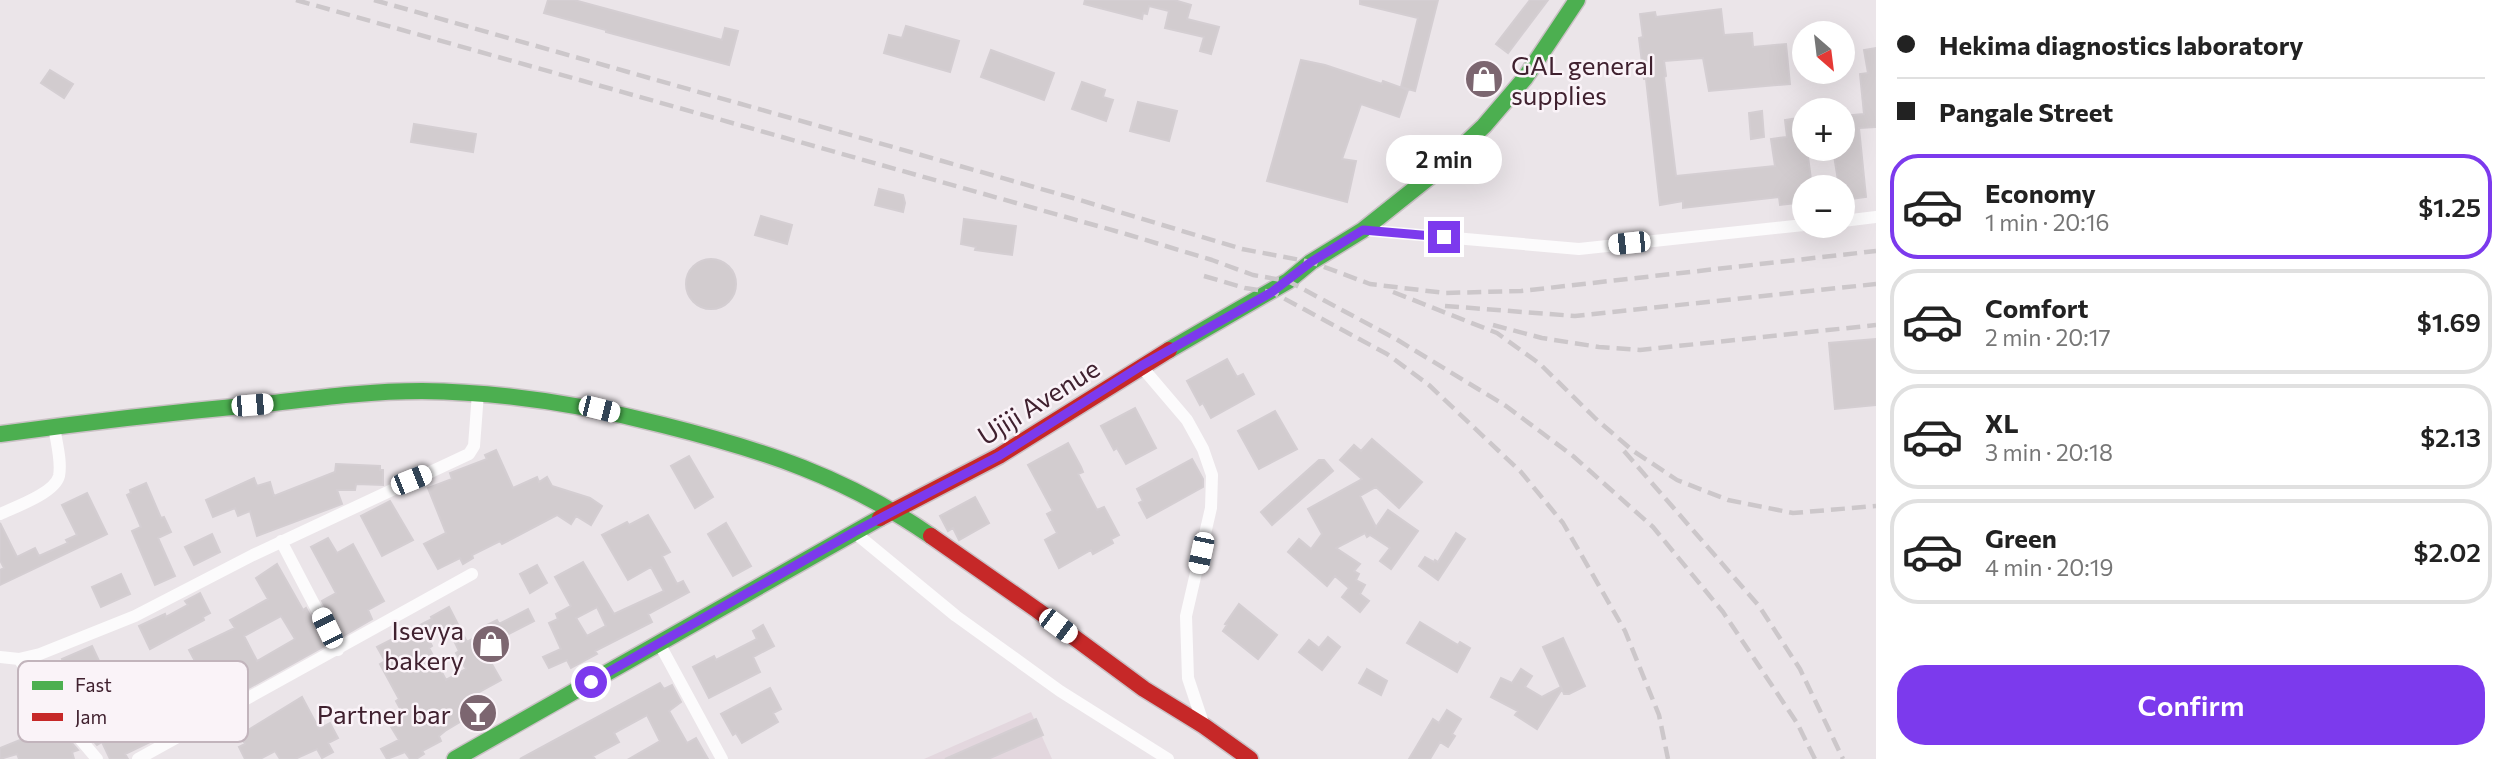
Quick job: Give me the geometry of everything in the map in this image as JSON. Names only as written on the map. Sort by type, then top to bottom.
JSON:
[{"type":"highway","name":"Ujiji Avenue","points":[[456,759],[893,510],[999,456],[1141,366],[1272,292],[1311,262],[1363,230],[1432,175],[1484,125],[1525,78],[1577,0]]},
{"type":"highway","points":[[0,434],[379,392],[422,391],[478,393],[599,409],[727,441],[808,468],[893,510],[1037,610],[1144,689],[1204,726],[1250,759]]},
{"type":"street","points":[[1855,220],[1876,217]]},
{"type":"street","points":[[1363,230],[1579,248],[1792,226]]},
{"type":"street","points":[[1141,366],[1187,421],[1203,449],[1212,475],[1211,508],[1186,616],[1188,678],[1204,726]]},
{"type":"street","points":[[0,657],[19,659],[40,654],[135,616],[281,541],[469,454],[474,446],[478,393]]},
{"type":"street","points":[[0,514],[55,485],[60,465],[54,426]]},
{"type":"street","points":[[854,532],[956,616],[1060,691],[1168,759]]},
{"type":"street","points":[[281,541],[338,650]]},
{"type":"street","points":[[248,699],[472,575]]},
{"type":"street","points":[[659,643],[722,759]]},
{"type":"street","points":[[83,742],[97,759]]},
{"type":"street","points":[[138,759],[169,742]]},
{"type":"shaded area","points":[[1031,712],[1052,759],[924,759]]},
{"type":"building","points":[[548,0],[574,0],[722,40],[725,28],[738,31],[729,65],[544,13]]},
{"type":"building","points":[[1085,0],[1174,0],[1191,5],[1187,19],[1219,27],[1211,54],[1200,51],[1204,37],[1165,28],[1169,11],[1149,6],[1142,19],[1084,4]]},
{"type":"building","points":[[1360,0],[1438,0],[1415,91],[1401,87],[1418,18],[1360,4]]},
{"type":"building","points":[[1530,0],[1548,0],[1508,53],[1496,44]]},
{"type":"building","points":[[1721,9],[1724,35],[1752,33],[1753,47],[1786,44],[1790,84],[1709,91],[1703,58],[1664,61],[1664,77],[1676,176],[1775,166],[1771,139],[1787,137],[1785,120],[1792,119],[1792,161],[1809,161],[1810,175],[1792,175],[1792,204],[1780,205],[1779,197],[1683,208],[1683,201],[1660,205],[1639,38],[1643,37],[1640,14],[1655,12],[1656,17]]},
{"type":"building","points":[[906,26],[959,41],[950,72],[884,53],[889,35],[902,38]]},
{"type":"building","points":[[1876,48],[1876,127],[1859,128],[1866,197],[1855,198],[1855,175],[1837,175],[1835,161],[1855,161],[1855,115],[1864,114],[1860,74],[1868,73],[1864,50]]},
{"type":"building","points":[[991,50],[1054,73],[1044,100],[981,77]]},
{"type":"building","points":[[1301,60],[1408,90],[1399,117],[1361,104],[1342,159],[1356,161],[1347,202],[1267,181]]},
{"type":"building","points":[[50,70],[73,84],[64,98],[41,83]]},
{"type":"building","points":[[1082,82],[1105,90],[1103,97],[1113,100],[1106,121],[1072,109]]},
{"type":"building","points":[[1138,102],[1177,111],[1169,141],[1130,131]]},
{"type":"building","points":[[1762,111],[1764,137],[1751,139],[1749,113]]},
{"type":"building","points":[[414,124],[476,134],[473,152],[411,142]]},
{"type":"building","points":[[879,189],[903,195],[903,212],[875,205]]},
{"type":"building","points":[[761,216],[792,225],[787,244],[755,235]]},
{"type":"building","points":[[964,219],[1016,226],[1012,255],[975,250],[976,247],[961,244]]},
{"type":"building","points":[[701,260],[721,260],[735,274],[735,294],[721,308],[701,308],[687,294],[687,274]]},
{"type":"building","points":[[1876,339],[1876,405],[1835,409],[1829,343]]},
{"type":"building","points":[[1227,359],[1237,377],[1243,374],[1254,394],[1211,418],[1203,403],[1200,405],[1187,381]]},
{"type":"building","points":[[1135,408],[1156,448],[1126,464],[1117,448],[1114,450],[1101,426]]},
{"type":"building","points":[[1275,411],[1297,449],[1259,469],[1238,431]]},
{"type":"building","points":[[1372,439],[1422,482],[1399,508],[1376,487],[1360,496],[1376,527],[1388,510],[1418,531],[1391,569],[1380,561],[1390,548],[1370,535],[1367,537],[1365,533],[1336,548],[1360,564],[1354,571],[1359,574],[1356,580],[1365,585],[1360,594],[1369,601],[1360,612],[1342,597],[1349,588],[1335,576],[1327,586],[1288,552],[1299,539],[1311,549],[1322,534],[1308,509],[1362,479],[1340,460],[1354,445],[1361,451]]},
{"type":"building","points":[[1068,443],[1083,472],[1078,474],[1097,510],[1104,507],[1119,535],[1111,539],[1113,543],[1093,554],[1091,550],[1059,568],[1045,540],[1057,533],[1047,514],[1053,511],[1028,465]]},
{"type":"building","points":[[496,450],[513,488],[537,477],[539,482],[547,477],[552,486],[590,498],[602,506],[591,525],[576,516],[571,524],[557,515],[502,544],[500,541],[472,555],[473,558],[463,564],[460,558],[438,569],[424,544],[446,533],[428,488],[452,479],[450,473],[487,459],[485,455]]},
{"type":"building","points":[[689,456],[713,497],[695,508],[671,466]]},
{"type":"building","points":[[1192,459],[1203,479],[1203,487],[1147,518],[1139,503],[1143,501],[1137,489]]},
{"type":"building","points":[[1319,460],[1324,460],[1333,471],[1272,525],[1261,512]]},
{"type":"building","points":[[336,464],[380,466],[380,470],[383,470],[383,485],[356,484],[355,490],[337,490],[342,504],[257,536],[250,511],[238,516],[235,508],[213,517],[206,500],[254,478],[257,486],[270,482],[274,496],[335,472]]},
{"type":"building","points":[[146,483],[161,518],[164,517],[171,532],[158,538],[175,576],[155,585],[132,531],[141,527],[127,495],[131,493],[130,490]]},
{"type":"building","points":[[87,493],[107,534],[0,585],[0,570],[4,568],[0,560],[0,523],[17,557],[35,548],[39,556],[68,543],[66,540],[77,535],[62,505]]},
{"type":"building","points":[[975,497],[989,523],[959,540],[953,528],[948,531],[940,516]]},
{"type":"building","points":[[390,501],[413,540],[382,556],[361,516]]},
{"type":"building","points":[[648,515],[670,552],[662,556],[677,584],[683,581],[689,592],[648,614],[652,622],[595,651],[597,654],[571,668],[567,660],[549,668],[543,657],[561,649],[549,623],[558,619],[556,614],[571,606],[555,577],[583,562],[614,614],[664,591],[651,567],[628,580],[602,535],[627,522],[629,525]],"holes":[[[597,607],[606,626],[587,636],[576,618]]]},
{"type":"building","points":[[726,523],[751,566],[733,576],[708,534]]},
{"type":"building","points":[[1456,533],[1465,539],[1438,580],[1419,566],[1425,557],[1438,562]]},
{"type":"building","points":[[212,534],[220,552],[194,565],[185,547]]},
{"type":"building","points":[[328,538],[337,553],[353,544],[384,601],[368,610],[372,619],[341,637],[322,601],[336,593],[311,547]]},
{"type":"building","points":[[277,564],[326,645],[248,688],[248,661],[195,661],[189,650],[235,628],[230,620],[268,599],[256,578]],"holes":[[[281,616],[295,639],[257,661],[244,636]]]},
{"type":"building","points":[[537,565],[547,583],[530,593],[520,574]]},
{"type":"building","points":[[121,574],[130,594],[101,607],[92,587]]},
{"type":"building","points":[[200,593],[210,613],[203,617],[204,620],[150,649],[139,626],[165,614],[166,617],[188,605],[185,601]]},
{"type":"building","points":[[1239,604],[1277,635],[1258,659],[1223,631]]},
{"type":"building","points":[[449,607],[467,642],[489,630],[487,625],[497,620],[499,624],[528,609],[534,621],[499,639],[502,643],[485,652],[501,680],[474,695],[486,717],[469,725],[465,719],[445,731],[439,736],[441,741],[422,751],[424,754],[416,759],[410,759],[405,752],[387,759],[381,749],[399,740],[388,722],[403,714],[396,701],[399,699],[380,664],[385,661],[377,647],[432,619],[431,617]],"holes":[[[447,626],[459,651],[456,653],[466,669],[446,680],[429,648],[432,646],[427,636]]]},
{"type":"building","points":[[1420,622],[1458,645],[1460,642],[1470,648],[1457,672],[1407,643]]},
{"type":"building","points":[[763,625],[774,646],[753,657],[760,672],[709,698],[693,667],[714,656],[716,660],[757,639],[753,631]]},
{"type":"building","points":[[1328,637],[1340,647],[1322,670],[1299,652],[1309,640],[1319,648]]},
{"type":"building","points":[[1563,638],[1585,686],[1569,694],[1564,694],[1562,689],[1537,729],[1515,715],[1518,711],[1491,697],[1501,678],[1512,683],[1521,669],[1532,676],[1525,687],[1542,697],[1561,687],[1543,647]]},
{"type":"building","points":[[92,646],[99,661],[63,661],[62,659]]},
{"type":"building","points":[[1367,669],[1387,681],[1381,695],[1359,683]]},
{"type":"building","points":[[660,683],[664,689],[672,685],[681,702],[669,711],[687,743],[696,738],[708,759],[629,759],[660,741],[647,715],[614,733],[619,742],[593,756],[595,759],[520,759]]},
{"type":"building","points":[[770,688],[781,709],[773,713],[778,722],[742,743],[736,733],[733,735],[721,714]]},
{"type":"building","points":[[302,697],[319,729],[330,723],[338,738],[328,743],[333,752],[322,758],[317,749],[295,759],[280,759],[275,751],[260,759],[245,759],[239,747],[248,742],[248,730]]},
{"type":"building","points":[[1447,710],[1461,719],[1448,747],[1440,742],[1430,759],[1409,759],[1433,719],[1439,723]]},
{"type":"building","points":[[1036,719],[1043,735],[988,759],[945,759]]},
{"type":"building","points":[[18,741],[71,742],[78,750],[72,752],[74,759],[19,759],[17,754],[0,759],[0,748]]},
{"type":"building","points":[[102,742],[150,742],[125,754],[128,759],[110,759]]},
{"type":"railway","points":[[296,0],[1126,234],[1253,275],[1288,281],[1396,339],[1506,406],[1573,456],[1653,527],[1723,612],[1797,723],[1815,759]]},
{"type":"railway","points":[[374,0],[1073,198],[1242,249],[1311,262],[1370,284],[1445,293],[1521,291],[1876,251]]},
{"type":"railway","points":[[1204,276],[1245,288],[1272,292],[1387,354],[1429,385],[1521,472],[1563,523],[1625,631],[1659,715],[1668,759]]},
{"type":"railway","points":[[1445,306],[1575,316],[1876,284]]},
{"type":"railway","points":[[1393,292],[1497,333],[1540,364],[1632,450],[1677,480],[1728,500],[1793,513],[1876,506]]},
{"type":"railway","points":[[1493,325],[1542,338],[1640,350],[1876,325]]},
{"type":"railway","points":[[1624,451],[1759,606],[1800,669],[1843,759]]},
{"type":"traffic: fast","points":[[1169,350],[1288,281],[1311,262],[1363,230],[1432,175],[1484,126],[1525,78],[1577,0]]},
{"type":"traffic: fast","points":[[0,434],[402,391],[513,397],[634,418],[769,456],[867,497],[931,536]]},
{"type":"traffic: fast","points":[[455,759],[880,518]]},
{"type":"traffic: jam","points":[[880,518],[999,456],[1169,350]]},
{"type":"traffic: jam","points":[[931,536],[1144,689],[1204,726],[1250,759]]},
{"type":"place","name":"GAL general supplies","points":[[1484,79]]},
{"type":"place","name":"Isevya bakery","points":[[491,644]]},
{"type":"place","name":"Partner bar","points":[[478,713]]},
{"type":"route","points":[[591,682],[893,510],[999,456],[1141,366],[1211,324],[1272,292],[1311,262],[1363,230],[1444,237]]}]
